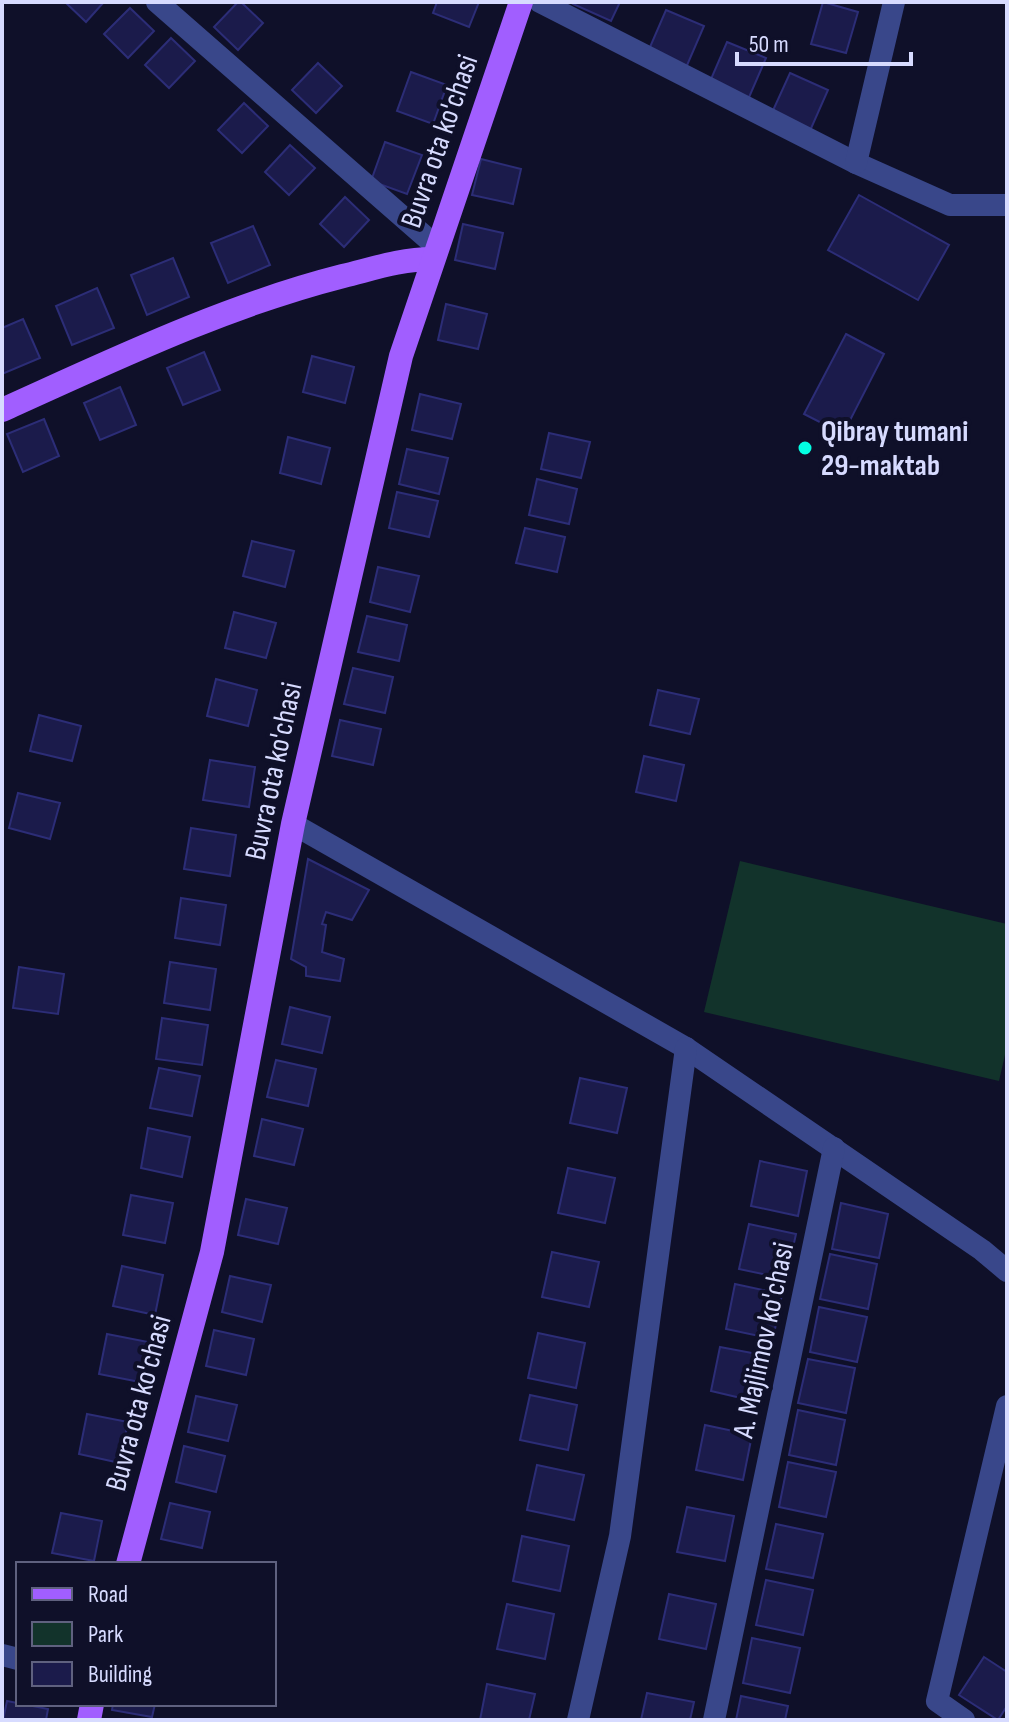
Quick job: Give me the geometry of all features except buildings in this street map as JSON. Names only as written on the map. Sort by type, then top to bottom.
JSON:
[{"type":"main road","name":"Buvra ota ko'chasi","points":[[129,1562],[212,1252],[293,824],[401,356],[521,2]]},
{"type":"main road","points":[[2,410],[111,360],[284,291],[434,253]]},
{"type":"street","points":[[157,2],[434,253]]},
{"type":"street","points":[[540,2],[856,163],[950,205],[1007,205]]},
{"type":"street","points":[[856,163],[894,2]]},
{"type":"street","points":[[293,824],[686,1048],[982,1250],[1007,1271]]},
{"type":"street","points":[[578,1720],[620,1536],[686,1048]]},
{"type":"street","name":"A. Majlimov ko'chasi","points":[[714,1720],[834,1148]]},
{"type":"street","points":[[964,1720],[937,1701],[1007,1406]]},
{"type":"green space","points":[[740,861],[1007,924],[1007,1046],[999,1081],[704,1012]]},
{"type":"place","name":"Qibray tumani 29-maktab","points":[[805,448]]}]
